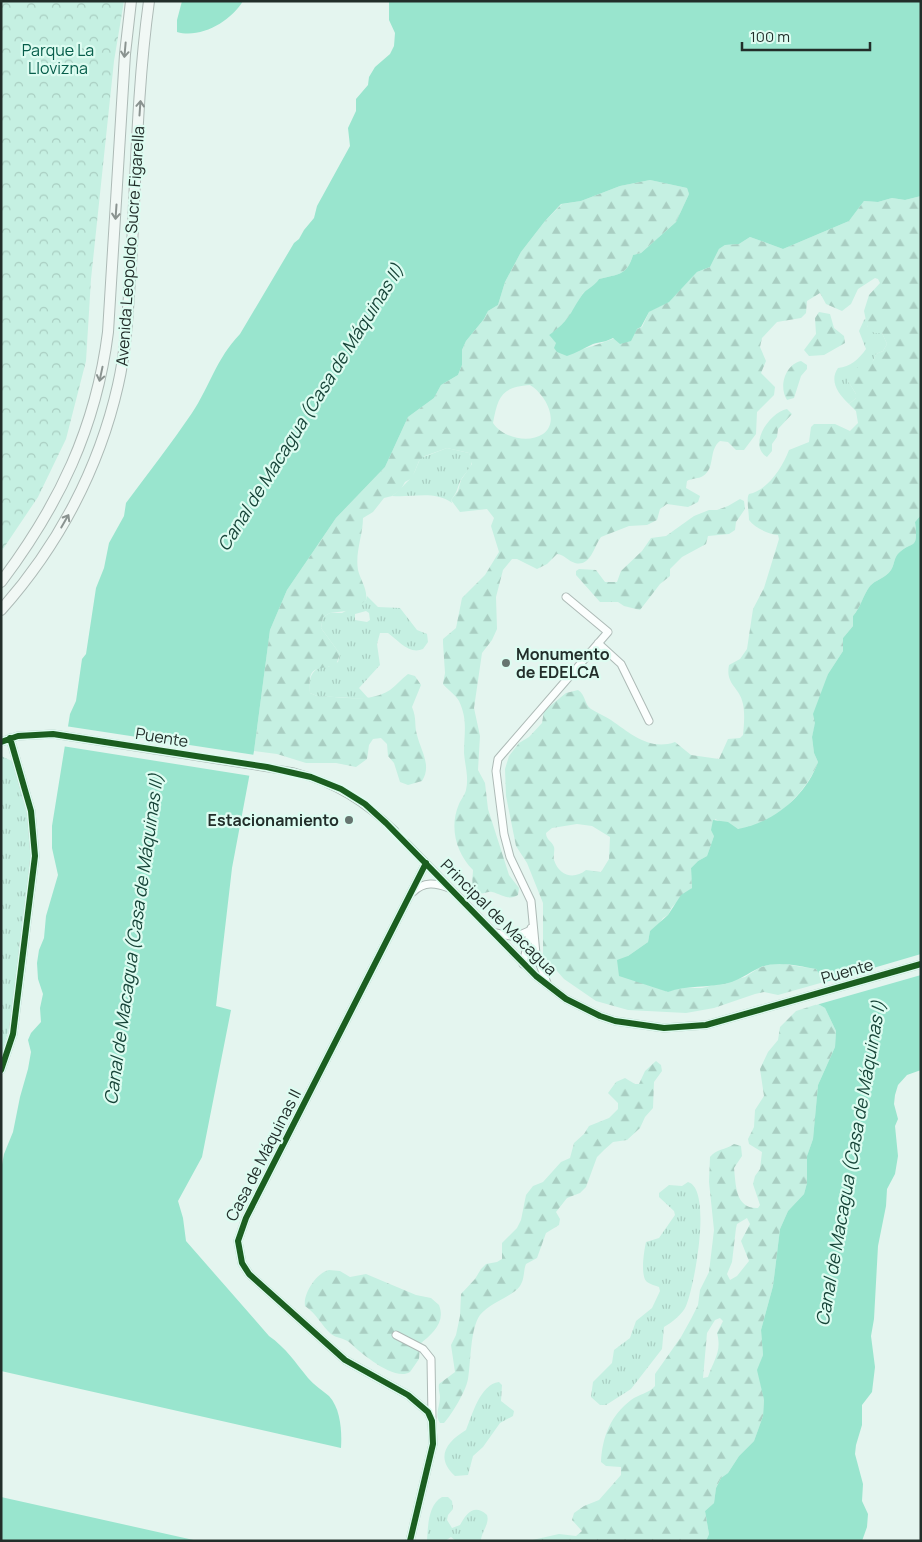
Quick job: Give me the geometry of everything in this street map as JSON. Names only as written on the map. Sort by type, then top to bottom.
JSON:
[{"type":"main road","name":"Avenida Leopoldo Sucre Figarella","points":[[1,582],[23,553],[50,511],[76,455],[90,418],[103,365],[108,332],[125,54],[131,1]]},
{"type":"main road","name":"Avenida Leopoldo Sucre Figarella","points":[[1,610],[39,562],[75,505],[102,441],[118,383],[127,322],[143,56],[149,1]]},
{"type":"main road","points":[[1,571],[23,553]]},
{"type":"main road","points":[[1,619],[10,600]]},
{"type":"street","points":[[550,987],[538,962],[528,890],[510,857],[504,834],[497,793],[496,766],[504,752],[608,632],[566,597]]},
{"type":"street","points":[[598,643],[621,664],[649,721]]},
{"type":"street","name":"Puente","points":[[10,738],[32,734],[53,734],[267,767],[311,777],[341,789],[365,804],[395,831]]},
{"type":"street","points":[[1,742],[10,738],[31,811],[36,856],[13,1034],[1,1070]]},
{"type":"street","name":"Principal de Macagua","points":[[406,843],[523,964],[550,987],[600,1016],[631,1024],[664,1028],[706,1025],[780,1005]]},
{"type":"street","name":"Casa de Máquinas II","points":[[426,863],[246,1218],[238,1241],[242,1262],[254,1280],[345,1360],[420,1403],[432,1421]]},
{"type":"street","points":[[411,894],[423,885],[430,883],[452,889]]},
{"type":"street","points":[[523,964],[533,916]]},
{"type":"street","points":[[493,932],[505,937],[515,937],[531,930]]},
{"type":"street","name":"Puente","points":[[780,1005],[921,964]]},
{"type":"street","points":[[396,1335],[423,1349],[430,1359],[433,1444],[410,1541]]},
{"type":"green space","name":"Parque La Llovizna","points":[[1,1],[124,1],[114,61],[91,279],[86,361],[66,439],[38,497],[1,552]]},
{"type":"green space","points":[[650,180],[687,188],[689,194],[676,222],[641,253],[633,255],[625,271],[599,279],[593,288],[583,293],[567,322],[549,335],[554,341],[564,347],[581,350],[642,327],[649,312],[669,301],[697,272],[710,267],[719,249],[725,245],[739,244],[750,237],[783,249],[849,221],[864,201],[878,202],[892,198],[905,200],[921,196],[921,515],[915,522],[915,542],[897,555],[889,573],[870,586],[853,616],[853,626],[843,638],[843,651],[828,674],[812,737],[814,753],[818,762],[806,784],[787,806],[776,815],[752,827],[737,829],[715,819],[714,836],[707,856],[691,868],[692,888],[672,907],[668,915],[663,918],[657,927],[650,931],[648,942],[628,956],[667,992],[678,988],[702,988],[745,977],[759,968],[771,964],[816,969],[824,982],[778,995],[764,992],[755,994],[714,1008],[686,1013],[628,1010],[596,1001],[564,979],[543,955],[543,903],[527,863],[516,846],[506,796],[505,769],[509,756],[519,743],[529,737],[542,723],[544,711],[566,693],[578,690],[591,709],[641,740],[657,744],[675,742],[691,755],[719,759],[728,739],[740,738],[743,735],[743,704],[729,677],[729,665],[740,659],[747,649],[753,609],[764,588],[779,539],[778,535],[762,530],[749,520],[748,496],[762,488],[774,477],[789,450],[809,442],[811,427],[814,424],[835,424],[850,431],[858,423],[856,411],[849,404],[856,398],[856,394],[848,381],[848,377],[860,365],[873,361],[876,354],[883,351],[887,344],[882,333],[868,330],[864,311],[869,295],[880,283],[878,279],[875,278],[858,289],[851,304],[842,311],[826,304],[820,293],[807,301],[806,313],[801,318],[777,322],[762,338],[760,347],[766,361],[761,373],[775,387],[774,395],[757,412],[756,434],[744,450],[736,450],[728,442],[720,441],[714,449],[707,473],[687,481],[686,488],[700,496],[698,502],[688,507],[667,504],[660,509],[657,520],[647,525],[629,526],[601,537],[585,562],[575,563],[557,554],[547,564],[537,569],[517,559],[512,559],[503,570],[496,597],[497,629],[492,640],[482,653],[474,708],[480,736],[478,770],[485,783],[488,809],[509,875],[519,888],[518,895],[508,897],[492,892],[480,894],[475,890],[472,878],[473,870],[458,848],[455,831],[456,813],[467,785],[464,753],[465,721],[459,701],[443,684],[445,673],[443,639],[456,628],[462,598],[485,575],[499,552],[491,526],[494,518],[487,509],[460,512],[451,500],[458,491],[461,480],[472,464],[469,453],[447,448],[425,456],[419,461],[412,478],[405,482],[401,489],[392,496],[384,498],[373,512],[363,518],[357,563],[366,592],[366,600],[354,610],[330,613],[323,617],[321,628],[340,654],[336,665],[314,670],[310,677],[310,693],[317,696],[364,698],[373,697],[390,690],[408,674],[415,676],[421,685],[412,707],[417,735],[426,764],[425,775],[422,781],[408,785],[400,782],[394,763],[388,756],[387,744],[381,738],[373,739],[369,745],[367,759],[356,767],[336,763],[306,763],[277,754],[254,751],[270,630],[287,590],[336,518],[385,467],[408,417],[434,398],[441,385],[458,375],[462,365],[462,350],[466,341],[484,319],[488,311],[498,305],[505,282],[521,252],[545,221],[562,204],[581,201],[620,186]],"holes":[[[530,385],[545,401],[551,422],[543,434],[537,437],[516,438],[502,432],[493,423],[497,406],[502,395],[507,391],[520,386]],[[577,824],[592,826],[610,837],[609,859],[601,872],[586,870],[577,875],[567,875],[559,870],[556,865],[554,847],[546,833],[552,828]]]},
{"type":"green space","points":[[819,312],[830,314],[834,328],[844,336],[845,343],[824,355],[809,356],[804,350],[816,334],[815,318]]},
{"type":"green space","points":[[867,318],[867,326],[875,333],[882,333],[887,344],[883,351],[876,354],[873,361],[848,381],[856,394],[856,398],[849,404],[838,392],[834,378],[835,373],[838,368],[854,362],[866,349],[859,331],[864,320]]},
{"type":"green space","points":[[801,361],[807,365],[807,369],[801,376],[794,398],[787,400],[783,388],[785,376],[791,366]]},
{"type":"green space","points":[[787,409],[792,414],[778,429],[777,437],[772,444],[772,451],[767,457],[761,452],[759,445],[760,437],[768,422],[780,411]]},
{"type":"green space","points":[[447,448],[469,453],[472,461],[451,500],[452,503],[438,497],[423,495],[392,496],[411,478],[421,458]]},
{"type":"green space","points":[[740,499],[744,501],[745,509],[736,522],[735,530],[729,534],[708,536],[706,544],[682,557],[670,569],[670,576],[660,584],[640,610],[624,606],[618,602],[600,602],[576,575],[576,571],[579,569],[596,570],[605,582],[617,582],[621,571],[642,551],[651,538],[666,536],[694,516],[709,510],[717,510],[728,506]]},
{"type":"green space","points":[[367,596],[378,607],[400,608],[417,630],[427,634],[428,642],[423,649],[413,650],[404,646],[388,633],[380,633],[377,644],[380,665],[359,688],[369,699],[317,696],[310,693],[310,681],[314,671],[321,666],[328,667],[338,662],[340,654],[321,628],[323,617],[330,613],[342,613],[366,600]],"holes":[[[366,611],[369,613],[370,620],[367,622],[355,620],[355,614]]]},
{"type":"green space","points":[[1,756],[12,761],[14,766],[28,818],[32,857],[12,1018],[1,1056]]},
{"type":"green space","points":[[818,1004],[825,1008],[836,1031],[835,1047],[818,1085],[813,1139],[807,1156],[807,1183],[804,1194],[788,1211],[780,1229],[773,1286],[761,1330],[763,1355],[758,1370],[764,1400],[763,1416],[754,1441],[739,1456],[728,1473],[721,1478],[716,1488],[714,1503],[705,1511],[709,1534],[706,1541],[528,1541],[559,1534],[576,1536],[582,1531],[572,1520],[574,1513],[584,1506],[599,1500],[621,1475],[621,1467],[606,1466],[601,1462],[603,1444],[609,1427],[624,1406],[655,1386],[655,1374],[691,1319],[698,1305],[700,1290],[709,1272],[714,1230],[709,1182],[710,1157],[712,1154],[734,1144],[741,1146],[742,1156],[734,1168],[738,1195],[745,1205],[758,1208],[760,1205],[753,1184],[755,1176],[760,1169],[762,1152],[749,1144],[748,1139],[754,1127],[755,1110],[764,1096],[760,1069],[768,1052],[778,1040],[780,1027],[796,1011]],"holes":[[[747,1218],[750,1224],[741,1241],[749,1261],[737,1276],[730,1280],[727,1274],[732,1262],[737,1224]],[[720,1318],[723,1321],[717,1333],[719,1345],[717,1355],[708,1377],[703,1378],[707,1333],[715,1320]]]},
{"type":"green space","points":[[656,1061],[661,1065],[662,1071],[654,1082],[653,1108],[645,1117],[640,1128],[627,1140],[613,1142],[597,1157],[586,1187],[580,1193],[567,1198],[556,1212],[560,1219],[559,1225],[546,1233],[537,1258],[526,1264],[520,1286],[480,1315],[474,1329],[467,1384],[451,1414],[444,1423],[440,1423],[437,1413],[440,1397],[439,1384],[455,1372],[451,1345],[456,1335],[460,1316],[461,1294],[486,1264],[502,1259],[502,1243],[517,1228],[521,1220],[526,1195],[533,1186],[543,1182],[561,1162],[570,1158],[574,1143],[584,1134],[589,1126],[609,1118],[618,1109],[618,1103],[608,1093],[616,1082],[625,1078],[635,1084],[639,1084],[645,1071]]},
{"type":"green space","points":[[688,1182],[695,1189],[699,1202],[700,1220],[697,1261],[686,1306],[680,1315],[664,1327],[662,1349],[631,1389],[606,1405],[600,1405],[591,1397],[593,1382],[612,1363],[614,1350],[630,1338],[636,1321],[652,1308],[660,1291],[659,1287],[647,1282],[643,1269],[646,1242],[659,1238],[675,1215],[674,1211],[659,1197],[659,1193],[669,1185],[682,1186]]},
{"type":"green space","points":[[329,1270],[340,1271],[350,1277],[366,1274],[416,1295],[431,1298],[439,1305],[441,1317],[437,1328],[420,1344],[419,1359],[410,1372],[403,1374],[387,1370],[347,1341],[331,1334],[313,1312],[305,1306],[306,1296],[311,1285],[319,1275]]},
{"type":"green space","points":[[499,1382],[502,1385],[501,1401],[514,1411],[513,1416],[500,1423],[483,1447],[473,1456],[468,1475],[455,1476],[445,1463],[444,1457],[448,1445],[466,1430],[482,1394],[492,1384]]},
{"type":"green space","points":[[442,1497],[448,1497],[452,1501],[453,1509],[448,1515],[447,1520],[452,1528],[460,1525],[471,1511],[478,1510],[487,1515],[488,1518],[481,1541],[456,1541],[451,1537],[445,1541],[427,1541],[431,1510]]},
{"type":"water","points":[[182,1],[243,1],[231,15],[214,27],[196,33],[186,33],[177,32],[177,20]]},
{"type":"water","name":"Canal de Macagua (Casa de Máquinas II)","points":[[389,1],[921,1],[921,196],[905,200],[892,198],[878,202],[864,201],[849,221],[783,249],[750,237],[739,244],[725,245],[719,249],[710,267],[697,272],[669,302],[649,312],[631,341],[620,344],[613,338],[593,344],[567,356],[557,352],[554,348],[556,343],[549,335],[565,321],[582,295],[599,279],[625,271],[633,255],[641,253],[676,222],[689,194],[687,188],[650,180],[620,186],[581,201],[561,204],[521,252],[505,282],[498,305],[488,311],[484,319],[466,341],[462,350],[462,365],[458,375],[441,385],[434,398],[408,417],[385,467],[336,518],[287,590],[270,630],[254,751],[232,868],[216,1006],[231,1010],[202,1157],[178,1201],[183,1218],[186,1241],[269,1336],[285,1350],[310,1381],[333,1401],[340,1421],[341,1448],[1,1371],[1,1170],[4,1154],[13,1132],[28,1069],[31,1052],[28,1040],[31,1033],[41,1022],[40,1008],[43,994],[38,979],[37,963],[39,950],[44,938],[46,916],[58,875],[52,848],[52,826],[70,714],[76,701],[82,659],[86,654],[96,588],[104,568],[109,543],[124,516],[126,503],[192,413],[225,353],[240,334],[294,243],[314,218],[317,206],[350,146],[348,128],[356,111],[356,99],[368,85],[369,77],[375,67],[390,54],[394,46],[395,33],[389,20]]},
{"type":"water","name":"Canal de Macagua (Casa de Máquinas I)","points":[[921,515],[921,1070],[907,1075],[898,1085],[895,1095],[894,1104],[898,1119],[895,1126],[898,1156],[895,1174],[887,1189],[886,1206],[878,1246],[874,1319],[871,1336],[875,1367],[872,1392],[862,1405],[862,1425],[855,1454],[863,1484],[862,1501],[868,1514],[867,1527],[862,1541],[706,1541],[709,1534],[705,1511],[714,1503],[716,1488],[721,1478],[728,1473],[739,1456],[754,1441],[763,1416],[764,1400],[757,1370],[763,1355],[761,1330],[773,1286],[780,1229],[788,1211],[804,1194],[807,1183],[807,1156],[813,1139],[818,1085],[835,1047],[836,1031],[825,1008],[818,1004],[825,984],[816,969],[787,964],[773,964],[759,968],[728,983],[682,988],[668,992],[619,976],[617,960],[628,956],[648,942],[650,931],[668,915],[681,895],[692,888],[691,868],[707,856],[714,836],[711,830],[713,820],[728,822],[738,829],[751,826],[764,821],[787,806],[805,786],[818,762],[814,753],[812,737],[815,723],[813,714],[828,674],[843,651],[843,638],[853,626],[853,616],[870,586],[889,573],[897,555],[915,542],[915,522]]},
{"type":"water","points":[[1,1497],[198,1541],[1,1541]]},
{"type":"pier","points":[[65,726],[255,755],[251,776],[62,746]]},
{"type":"pier","points":[[921,954],[921,975],[816,1005],[815,1001],[822,983]]},
{"type":"tunnel","points":[[395,831],[406,843]]},
{"type":"cycle path","points":[[1,742],[18,736],[53,734],[267,767],[311,777],[341,789],[365,804],[386,823],[536,976],[566,999],[600,1016],[615,1021],[664,1028],[706,1025],[921,964]]},
{"type":"cycle path","points":[[1,1070],[13,1034],[35,856],[31,811],[10,738]]},
{"type":"cycle path","points":[[410,1541],[433,1444],[432,1421],[428,1412],[408,1395],[345,1360],[249,1274],[242,1263],[238,1241],[246,1218],[426,863]]},
{"type":"place","name":"Monumento de EDELCA","points":[[506,663]]},
{"type":"place","name":"Estacionamiento","points":[[349,820]]}]
